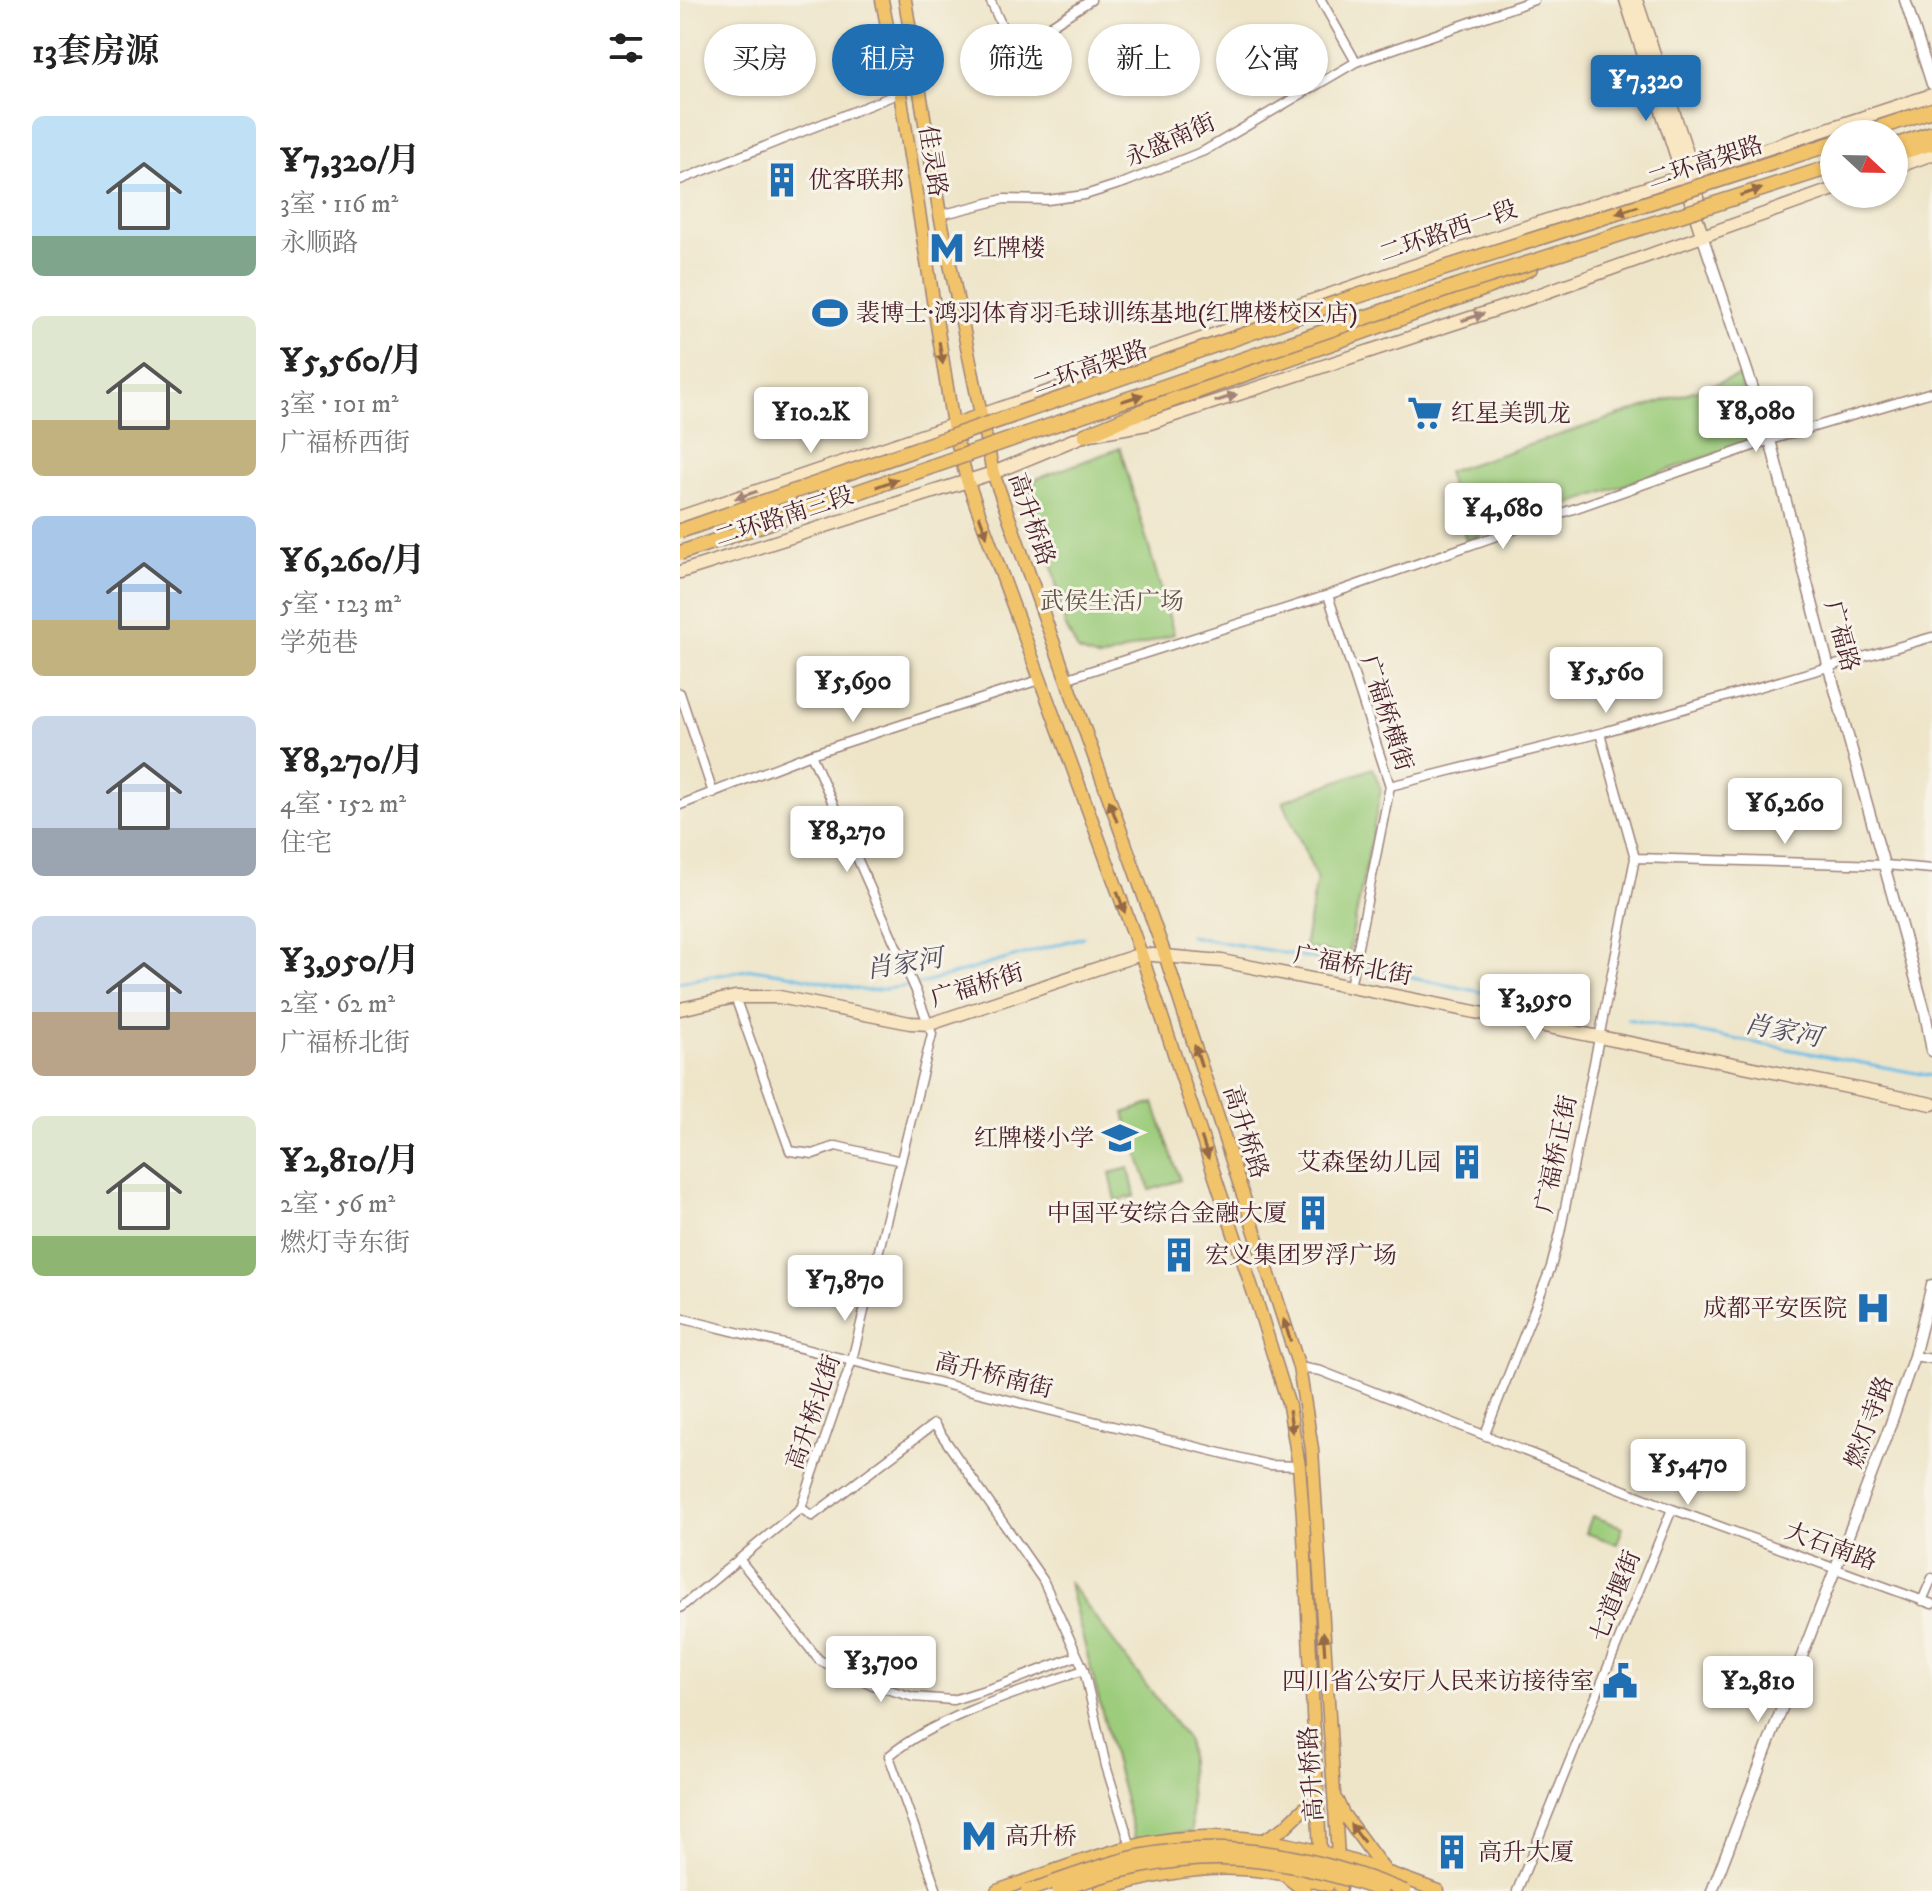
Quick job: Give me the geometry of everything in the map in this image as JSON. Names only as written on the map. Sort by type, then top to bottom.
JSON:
[{"type":"highway","points":[[1902,120],[1932,110]]},
{"type":"highway","points":[[1908,141],[1932,133]]},
{"type":"highway","points":[[1908,150],[1932,143]]},
{"type":"highway","name":"二环高架路","points":[[680,531],[1336,303],[1820,147]]},
{"type":"highway","name":"二环高架路","points":[[680,553],[1586,243],[1820,170]]},
{"type":"highway","points":[[1085,435],[1150,408],[1491,286],[1586,243]]},
{"type":"main road","name":"佳灵路","points":[[882,0],[887,24]]},
{"type":"main road","name":"佳灵路","points":[[905,0],[940,215],[981,415]]},
{"type":"main road","points":[[1626,0],[1688,176]]},
{"type":"main road","points":[[1636,0],[1688,176],[1702,235]]},
{"type":"main road","name":"二环路西一段","points":[[981,415],[1514,231],[1932,95]]},
{"type":"main road","name":"佳灵路","points":[[900,96],[953,425]]},
{"type":"main road","points":[[1908,163],[1932,154]]},
{"type":"main road","points":[[993,473],[1085,435],[1147,424],[1510,305],[1820,194]]},
{"type":"main road","points":[[953,425],[981,415]]},
{"type":"main road","name":"高升桥路","points":[[981,415],[993,473],[1165,955],[1299,1367],[1312,1449],[1342,1890]]},
{"type":"main road","name":"高升桥路","points":[[953,425],[967,480],[1141,954],[1289,1406],[1299,1466],[1324,1888]]},
{"type":"main road","name":"二环路南三段","points":[[680,517],[953,425]]},
{"type":"main road","name":"二环路南三段","points":[[680,572],[993,473]]},
{"type":"main road","name":"广福桥北街","points":[[1141,954],[1222,961],[1932,1104]]},
{"type":"main road","name":"广福桥街","points":[[680,1009],[735,997],[779,997],[910,1023],[930,1024],[1141,954]]},
{"type":"main road","points":[[1334,1793],[1343,1814],[1385,1871]]},
{"type":"main road","points":[[1264,1840],[1284,1828],[1317,1796]]},
{"type":"main road","points":[[997,1891],[1131,1847],[1191,1838],[1286,1842],[1385,1871],[1438,1891]]},
{"type":"main road","points":[[1027,1891],[1140,1856],[1223,1847],[1287,1854],[1335,1865],[1405,1891]]},
{"type":"main road","points":[[1058,1891],[1100,1875],[1143,1865],[1224,1859],[1285,1863],[1382,1891]]},
{"type":"main road","points":[[1100,1891],[1239,1868],[1282,1874],[1324,1888],[1342,1890]]},
{"type":"main road","points":[[1282,1874],[1305,1891]]},
{"type":"street","points":[[990,0],[1013,50],[1091,0]]},
{"type":"street","points":[[1321,0],[1356,62]]},
{"type":"street","name":"永盛南街","points":[[940,215],[1004,199],[1047,200],[1085,195],[1126,182],[1204,151],[1356,62],[1534,0]]},
{"type":"street","points":[[1905,0],[1932,84]]},
{"type":"street","points":[[680,180],[892,96]]},
{"type":"street","name":"广福路","points":[[1702,235],[1770,440],[1829,668],[1925,1012],[1932,1051]]},
{"type":"street","points":[[1065,679],[1328,595],[1770,440],[1932,392]]},
{"type":"street","name":"广福桥横街","points":[[1328,595],[1390,786],[1350,987]]},
{"type":"street","points":[[1390,786],[1600,733],[1932,637]]},
{"type":"street","points":[[680,805],[811,754],[1039,680]]},
{"type":"street","points":[[680,693],[713,793]]},
{"type":"street","name":"广福桥正街","points":[[1485,1434],[1551,1267],[1635,858],[1600,733]]},
{"type":"street","points":[[811,754],[930,1024]]},
{"type":"street","points":[[1635,858],[1932,869]]},
{"type":"street","points":[[735,997],[790,1151],[813,1154],[836,1146],[901,1161]]},
{"type":"street","name":"高升桥北街","points":[[680,1608],[801,1508],[852,1360],[932,1034],[930,1024]]},
{"type":"street","name":"燃灯寺路","points":[[1712,1891],[1836,1570],[1914,1356],[1932,1285]]},
{"type":"street","name":"高升桥南街","points":[[680,1318],[1269,1465],[1299,1466]]},
{"type":"street","points":[[1914,1356],[1932,1359]]},
{"type":"street","points":[[1299,1367],[1321,1371],[1672,1509]]},
{"type":"street","points":[[801,1508],[812,1516],[934,1424],[1043,1580],[1084,1670],[1106,1766],[1131,1847]]},
{"type":"street","name":"大石南路","points":[[1672,1509],[1932,1604]]},
{"type":"street","name":"七道堰街","points":[[1517,1891],[1672,1509]]},
{"type":"street","points":[[739,1559],[819,1660],[873,1685],[913,1697],[953,1700],[1077,1656]]},
{"type":"street","points":[[1922,1601],[1932,1578]]},
{"type":"street","points":[[937,1891],[889,1756],[910,1738],[1020,1692],[1084,1670]]},
{"type":"green space","points":[[1739,376],[1753,424],[1746,443],[1466,540],[1447,472]]},
{"type":"green space","name":"武侯生活广场","points":[[1120,448],[1174,634],[1100,659],[1078,651],[1065,625],[1049,551],[1029,492],[1036,479]]},
{"type":"green space","points":[[1373,768],[1381,790],[1348,956],[1304,947],[1317,879],[1283,801]]},
{"type":"green space","points":[[1154,1103],[1180,1180],[1150,1190],[1124,1113]]},
{"type":"green space","points":[[1129,1168],[1135,1196],[1116,1201],[1110,1173]]},
{"type":"green space","points":[[1592,1516],[1623,1527],[1617,1544],[1586,1533]]},
{"type":"green space","points":[[1068,1581],[1188,1741],[1192,1832],[1135,1839]]},
{"type":"waterway","name":"肖家河","points":[[1190,936],[1338,963]]},
{"type":"waterway","name":"肖家河","points":[[917,985],[1083,937]]},
{"type":"waterway","name":"肖家河","points":[[1363,968],[1575,1011]]},
{"type":"waterway","name":"肖家河","points":[[680,982],[752,969],[867,991],[910,986]]},
{"type":"waterway","name":"肖家河","points":[[1627,1019],[1932,1076]]},
{"type":"place","name":"优客联邦","points":[[782,180]]},
{"type":"place","name":"红牌楼","points":[[947,248]]},
{"type":"place","name":"裴博士·鸿羽体育羽毛球训练基地(红牌楼校区店)","points":[[830,313]]},
{"type":"place","name":"红星美凯龙","points":[[1425,413]]},
{"type":"place","name":"红牌楼小学","points":[[1120,1138]]},
{"type":"place","name":"艾森堡幼儿园","points":[[1467,1162]]},
{"type":"place","name":"中国平安综合金融大厦","points":[[1313,1213]]},
{"type":"place","name":"宏义集团罗浮广场","points":[[1179,1255]]},
{"type":"place","name":"成都平安医院","points":[[1873,1308]]},
{"type":"place","name":"四川省公安厅人民来访接待室","points":[[1620,1681]]},
{"type":"place","name":"高升桥","points":[[979,1836]]},
{"type":"place","name":"高升大厦","points":[[1452,1852]]}]
